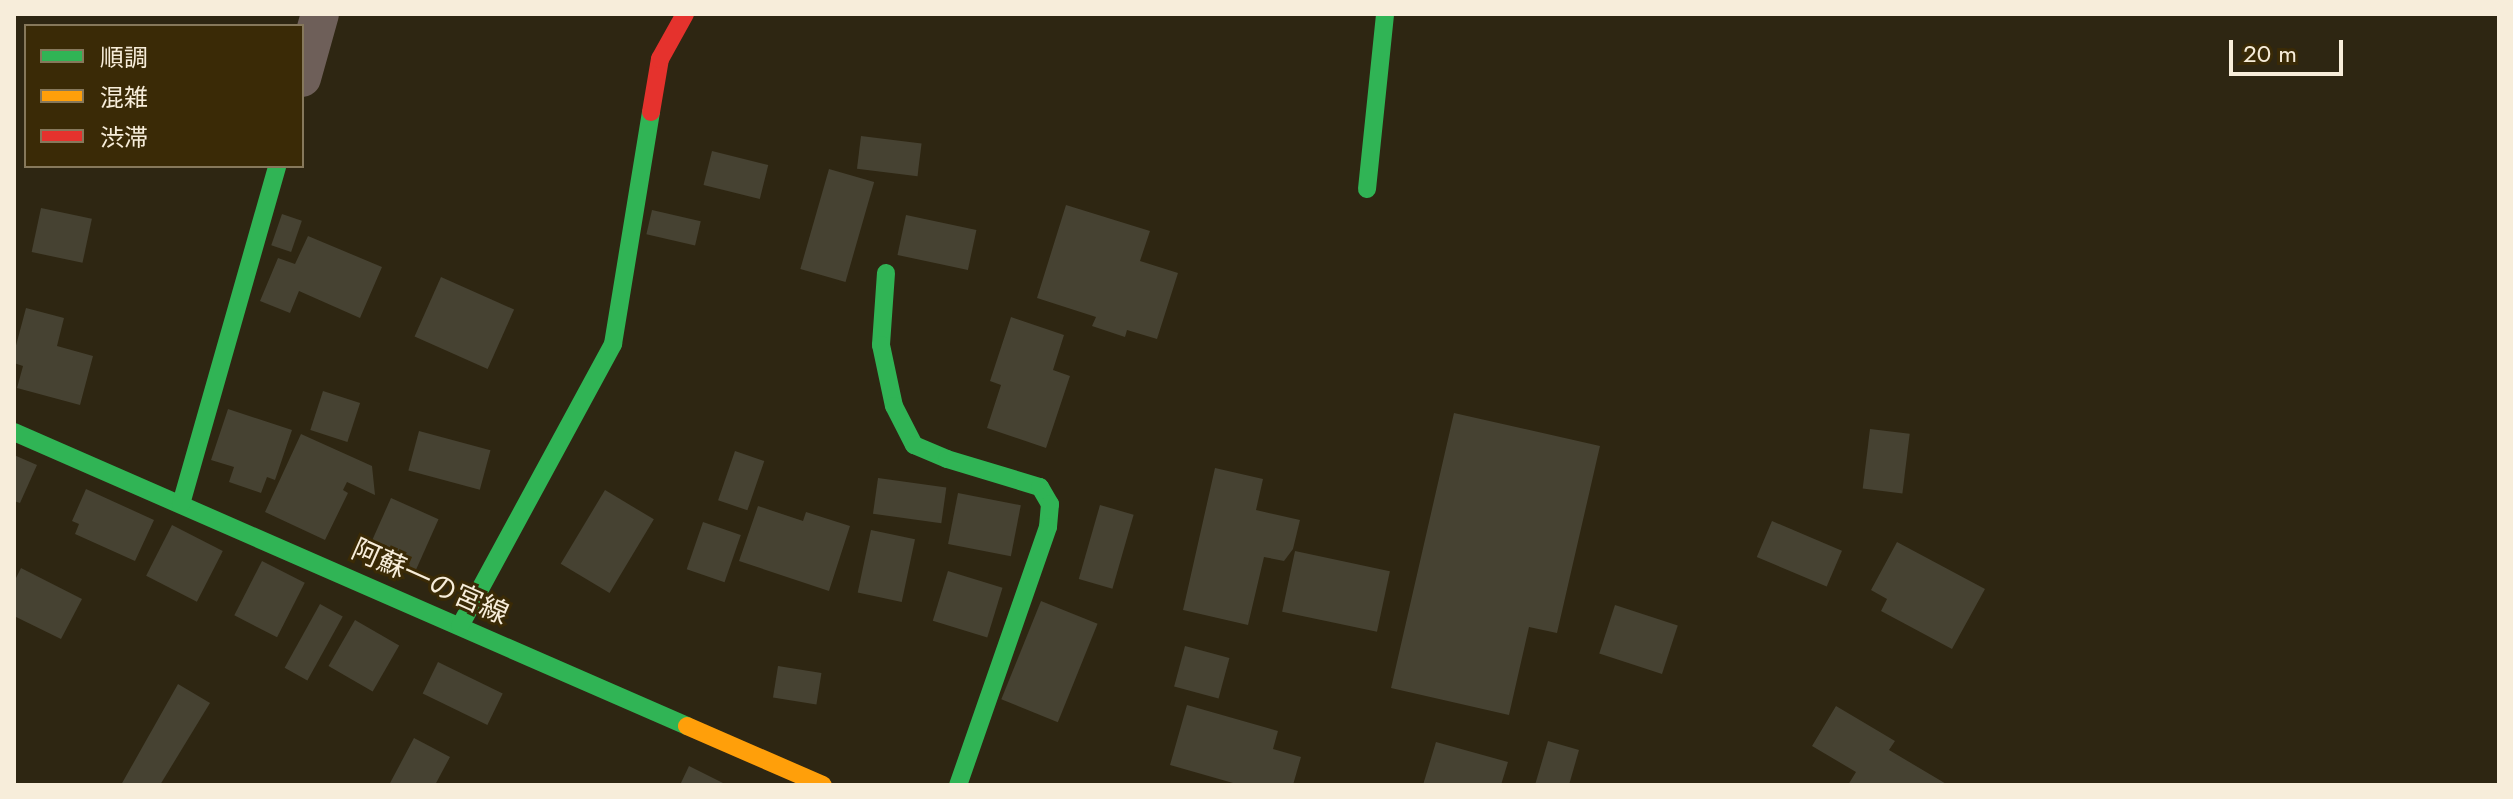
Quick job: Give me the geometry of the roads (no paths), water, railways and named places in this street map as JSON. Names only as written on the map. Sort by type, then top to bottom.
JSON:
[{"type":"street","points":[[304,71],[320,14]]},
{"type":"street","points":[[460,626],[613,344],[660,59],[685,14]]},
{"type":"street","points":[[1367,189],[1385,14]]},
{"type":"street","points":[[181,504],[276,168]]},
{"type":"street","points":[[886,273],[881,345],[894,406],[914,445],[947,459],[1040,487],[1050,504],[1048,527],[958,785]]},
{"type":"street","name":"阿蘇一の宮線","points":[[14,432],[823,785]]}]
